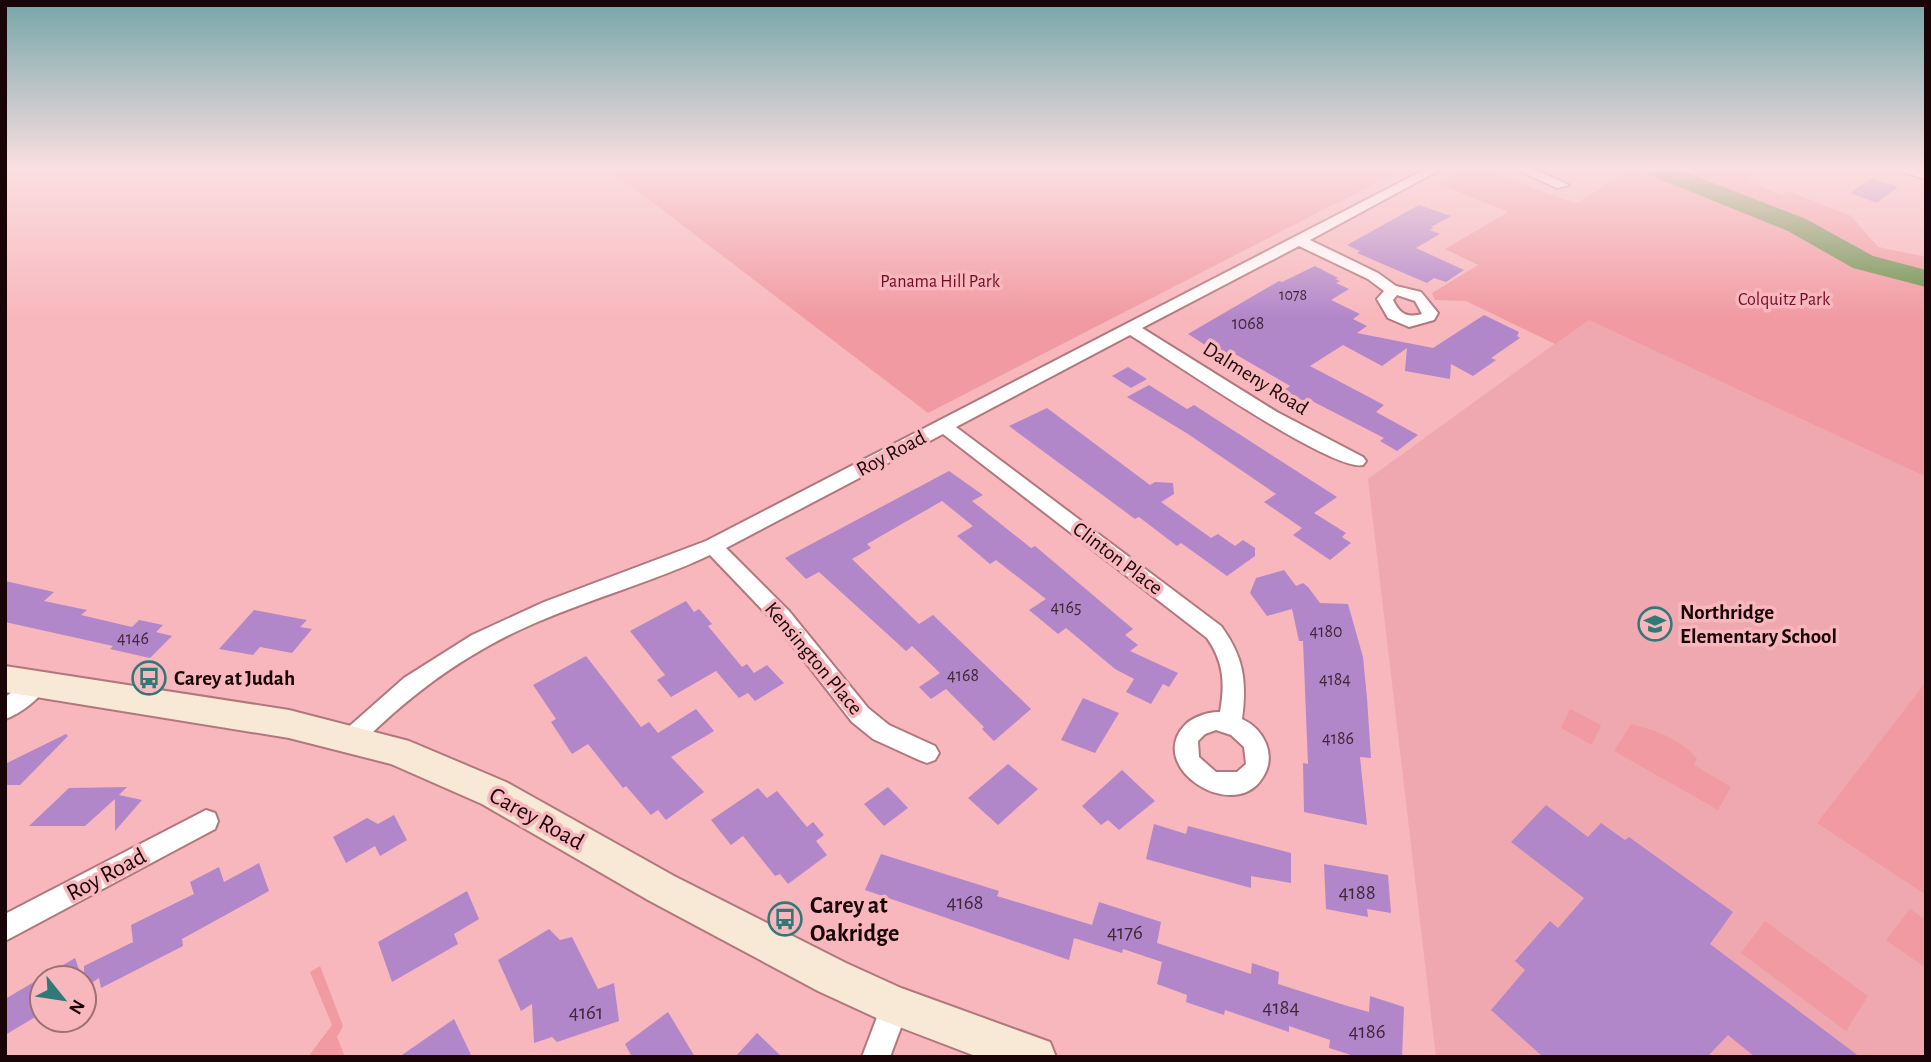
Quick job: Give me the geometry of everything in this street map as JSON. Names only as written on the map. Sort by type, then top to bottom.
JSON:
[{"type":"street","name":"Roy Road","points":[[352,738],[383,705],[426,673],[492,634],[528,617],[662,569],[713,546],[1342,219]]},
{"type":"street","points":[[1300,241],[1373,276],[1393,291]]},
{"type":"street","name":"Dalmeny Road","points":[[1132,329],[1225,385],[1241,399],[1323,447],[1357,461]]},
{"type":"street","name":"Clinton Place","points":[[943,426],[1214,632],[1234,665],[1235,687],[1230,724]]},
{"type":"street","name":"Kensington Place","points":[[713,546],[782,617],[860,715],[881,732],[927,753]]},
{"type":"street","points":[[5,710],[21,682]]},
{"type":"street","name":"Carey Road","points":[[21,682],[289,724],[352,738],[432,764],[494,793],[753,938],[895,1006],[1035,1057]]},
{"type":"street","name":"Roy Road","points":[[5,928],[206,821]]},
{"type":"street","points":[[876,1057],[895,1006]]},
{"type":"shaded area","name":"Northridge Elementary School","points":[[1589,319],[1926,477],[1926,1057],[1436,1057],[1368,479]]},
{"type":"green space","name":"Panama Hill Park","points":[[674,219],[1307,219],[928,413]]},
{"type":"green space","name":"Colquitz Park","points":[[1497,219],[1853,219],[1878,247],[1926,257],[1926,477],[1589,320],[1555,344],[1466,301],[1435,300],[1432,293],[1478,265],[1445,249]]},
{"type":"green space","points":[[1926,682],[1926,895],[1817,823]]},
{"type":"green space","points":[[1570,709],[1601,725],[1592,745],[1561,728]]},
{"type":"green space","points":[[1631,724],[1658,732],[1683,746],[1697,759],[1694,765],[1731,787],[1718,810],[1614,751]]},
{"type":"green space","points":[[1910,909],[1926,920],[1926,968],[1886,940]]},
{"type":"green space","points":[[1765,921],[1868,996],[1846,1031],[1741,953]]},
{"type":"green space","points":[[320,966],[343,1026],[337,1037],[345,1057],[308,1057],[332,1025],[310,972]]},
{"type":"building","points":[[1395,219],[1446,219],[1431,227],[1434,228],[1430,230],[1440,234],[1416,248],[1464,270],[1446,282],[1434,278],[1427,283],[1357,253],[1360,251],[1347,245]]},
{"type":"building","points":[[1315,266],[1338,278],[1335,279],[1340,281],[1336,283],[1349,289],[1331,300],[1360,314],[1353,319],[1367,326],[1357,333],[1433,348],[1484,315],[1519,332],[1517,336],[1520,338],[1491,358],[1496,360],[1473,376],[1451,364],[1450,379],[1405,371],[1407,348],[1382,366],[1343,345],[1310,366],[1384,405],[1376,412],[1418,435],[1397,451],[1380,441],[1384,438],[1312,401],[1302,400],[1284,390],[1290,386],[1235,354],[1227,359],[1188,334],[1279,281]]},
{"type":"building","points":[[1128,367],[1147,379],[1131,388],[1112,376]]},
{"type":"building","points":[[1149,385],[1187,409],[1194,405],[1337,497],[1314,513],[1346,533],[1342,537],[1351,543],[1330,560],[1293,535],[1302,528],[1264,502],[1276,494],[1188,434],[1127,397]]},
{"type":"building","points":[[1047,408],[1150,485],[1155,482],[1173,483],[1174,494],[1161,502],[1211,538],[1218,534],[1235,546],[1243,540],[1255,548],[1255,556],[1227,576],[1181,543],[1177,546],[1139,517],[1135,519],[1009,426]]},
{"type":"building","points":[[949,471],[983,495],[972,501],[1031,548],[1035,546],[1133,629],[1125,635],[1138,645],[1130,651],[1178,673],[1169,687],[1163,684],[1151,704],[1126,692],[1134,679],[1115,669],[1066,628],[1058,634],[1029,610],[1046,599],[996,560],[990,564],[957,536],[973,526],[942,501],[867,544],[871,548],[852,559],[919,624],[933,615],[1031,709],[994,741],[982,729],[984,727],[946,689],[931,699],[919,687],[940,673],[912,646],[906,651],[819,572],[806,579],[785,558]]},
{"type":"building","points":[[1284,570],[1296,586],[1303,583],[1308,587],[1320,603],[1348,604],[1363,657],[1367,698],[1371,758],[1360,757],[1367,825],[1304,812],[1303,763],[1308,764],[1303,641],[1299,641],[1292,609],[1267,616],[1250,593],[1256,578]]},
{"type":"building","points":[[5,581],[54,592],[44,601],[87,610],[81,615],[132,627],[139,620],[163,625],[156,632],[172,636],[150,658],[110,649],[113,646],[5,622]]},
{"type":"building","points":[[686,601],[694,612],[699,609],[712,624],[708,626],[742,667],[747,664],[754,673],[767,665],[784,683],[755,701],[748,693],[739,698],[716,671],[671,697],[657,680],[665,675],[630,631]]},
{"type":"building","points":[[254,610],[307,620],[300,627],[312,629],[292,653],[260,647],[253,655],[219,649]]},
{"type":"building","points":[[586,656],[641,727],[649,722],[658,733],[696,709],[714,731],[671,757],[704,792],[666,820],[658,810],[651,815],[626,786],[623,788],[588,744],[572,754],[551,722],[556,719],[533,685]]},
{"type":"building","points":[[1083,698],[1119,713],[1095,753],[1061,740]]},
{"type":"building","points":[[66,734],[68,736],[20,785],[5,785],[5,764]]},
{"type":"building","points":[[1008,764],[1038,789],[998,825],[968,798]]},
{"type":"building","points":[[1122,770],[1155,801],[1119,830],[1108,820],[1101,825],[1082,806]]},
{"type":"building","points":[[127,787],[119,795],[142,800],[115,831],[115,799],[85,826],[29,826],[69,788]]},
{"type":"building","points":[[888,787],[908,808],[884,826],[864,804]]},
{"type":"building","points":[[758,788],[767,798],[777,791],[807,827],[813,822],[824,835],[816,841],[827,855],[788,884],[780,874],[775,876],[743,836],[731,845],[711,820]]},
{"type":"building","points":[[1546,805],[1588,837],[1601,823],[1625,840],[1629,837],[1733,912],[1710,944],[1860,1057],[1755,1057],[1728,1035],[1707,1057],[1543,1057],[1491,1010],[1525,970],[1515,961],[1550,921],[1558,928],[1584,898],[1511,842]]},
{"type":"building","points":[[394,815],[407,840],[380,856],[375,846],[346,863],[333,837],[367,818],[378,824]]},
{"type":"building","points":[[1154,824],[1186,834],[1188,826],[1291,853],[1291,883],[1251,876],[1251,888],[1146,859]]},
{"type":"building","points":[[881,854],[999,891],[997,896],[1092,925],[1099,902],[1161,922],[1157,943],[1251,974],[1252,963],[1279,972],[1278,984],[1369,1012],[1370,996],[1404,1007],[1402,1057],[1357,1057],[1329,1048],[1330,1040],[1289,1026],[1289,1032],[1225,1010],[1224,1015],[1186,1002],[1187,995],[1157,984],[1162,962],[1123,949],[1122,953],[1074,938],[1069,960],[865,890]]},
{"type":"building","points":[[259,863],[269,891],[182,939],[183,946],[101,988],[98,964],[88,964],[133,942],[131,925],[194,894],[190,882],[219,867],[224,882]]},
{"type":"building","points":[[1324,864],[1388,875],[1391,913],[1367,909],[1368,917],[1326,909]]},
{"type":"building","points":[[467,891],[479,919],[454,934],[458,944],[392,982],[378,942]]},
{"type":"building","points":[[549,929],[560,940],[572,937],[598,989],[614,983],[619,1021],[557,1042],[552,1037],[534,1043],[532,1004],[521,1011],[498,960]]},
{"type":"building","points":[[75,958],[77,964],[65,964]]},
{"type":"building","points":[[28,986],[28,1021],[5,1035],[5,999]]},
{"type":"building","points":[[668,1012],[695,1057],[632,1057],[625,1044]]},
{"type":"building","points":[[454,1019],[472,1057],[399,1057]]},
{"type":"building","points":[[757,1033],[782,1057],[735,1057]]},
{"type":"waterway","points":[[1781,219],[1863,262],[1926,279]]},
{"type":"place","name":"Northridge Elementary School","points":[[1655,624]]},
{"type":"place","name":"Carey at Judah","points":[[149,678]]},
{"type":"place","name":"Carey at Oakridge","points":[[785,919]]}]
